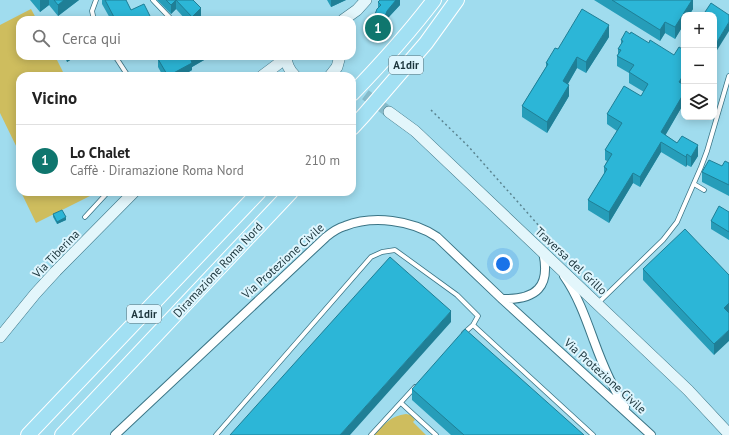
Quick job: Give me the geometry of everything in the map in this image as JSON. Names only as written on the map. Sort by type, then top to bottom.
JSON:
[{"type":"highway","name":"A1dir","points":[[356,90],[389,55],[434,0]]},
{"type":"highway","name":"A1dir","points":[[356,124],[426,43],[457,0]]},
{"type":"highway","name":"Diramazione Roma Nord","points":[[28,435],[255,196]]},
{"type":"highway","name":"Diramazione Roma Nord","points":[[62,435],[287,196]]},
{"type":"main road","points":[[353,16],[366,0]]},
{"type":"main road","points":[[349,16],[357,10]]},
{"type":"main road","points":[[267,72],[282,60]]},
{"type":"main road","points":[[287,60],[289,69],[292,72]]},
{"type":"main road","points":[[335,72],[339,60]]},
{"type":"main road","name":"Traversa del Grillo","points":[[389,112],[415,131],[688,390],[729,434]]},
{"type":"main road","name":"Via Tiberina","points":[[0,336],[17,314],[39,290],[130,196]]},
{"type":"street","name":"Via Protezione Civile","points":[[115,435],[326,236],[338,228],[364,221],[407,223],[429,232],[442,241],[651,435]]},
{"type":"street","points":[[502,298],[514,299],[526,296],[535,292],[541,286],[545,270],[542,252]]},
{"type":"street","points":[[557,266],[572,289],[582,309],[596,348],[612,383],[631,417]]},
{"type":"lane","points":[[93,16],[92,11],[96,0]]},
{"type":"lane","points":[[153,0],[168,16]]},
{"type":"lane","points":[[117,60],[125,72]]},
{"type":"lane","points":[[597,304],[663,240],[679,217],[707,152],[729,79]]},
{"type":"lane","points":[[694,184],[704,190]]},
{"type":"lane","points":[[85,217],[104,196]]},
{"type":"lane","points":[[216,435],[372,257],[382,252],[395,250],[457,295],[478,316],[473,325],[459,338]]},
{"type":"lane","points":[[473,325],[592,435]]},
{"type":"lane","points":[[371,435],[420,381]]},
{"type":"lane","points":[[401,403],[436,435]]},
{"type":"path","points":[[431,110],[468,146],[589,282]]},
{"type":"shaded area","points":[[31,9],[35,16],[17,16]]},
{"type":"shaded area","points":[[16,17],[16,60],[57,60],[63,72],[16,72],[16,146],[0,113],[0,25]]},
{"type":"shaded area","points":[[23,196],[90,196],[36,223]]},
{"type":"shaded area","points":[[406,414],[411,415],[415,420],[413,422],[426,435],[374,435],[392,419]]},
{"type":"building","points":[[54,0],[64,0],[58,5]]},
{"type":"building","points":[[105,0],[126,0],[131,10],[144,4],[150,16],[113,16]]},
{"type":"building","points":[[166,0],[176,0],[171,5]]},
{"type":"building","points":[[176,0],[193,0],[201,8],[193,16],[191,16]]},
{"type":"building","points":[[380,0],[396,0],[387,11],[380,30],[370,27],[377,9],[381,5],[378,2]]},
{"type":"building","points":[[612,0],[692,0],[684,12],[681,12],[681,17],[675,27],[665,22],[660,30]]},
{"type":"building","points":[[711,3],[729,15],[729,22],[717,42],[717,12],[705,12]]},
{"type":"building","points":[[582,9],[609,25],[586,62],[577,57],[563,81],[569,85],[547,122],[522,106],[548,64],[546,63],[555,48],[558,49]]},
{"type":"building","points":[[626,31],[630,34],[631,32],[649,43],[650,40],[674,55],[679,47],[681,48],[681,79],[679,82],[681,83],[681,98],[661,132],[677,143],[682,136],[698,145],[691,157],[687,154],[686,157],[661,142],[640,177],[633,173],[609,212],[588,200],[607,169],[604,167],[612,154],[605,150],[622,123],[607,114],[624,86],[641,96],[648,84],[629,72],[634,65],[617,56],[621,50],[618,49],[623,41],[621,40]]},
{"type":"building","points":[[159,60],[191,60],[192,63],[175,72],[166,72]]},
{"type":"building","points":[[709,160],[722,166],[725,161],[729,163],[729,185],[702,172]]},
{"type":"building","points":[[719,206],[729,212],[729,232],[711,221]]},
{"type":"building","points":[[62,210],[66,217],[57,222],[53,214]]},
{"type":"building","points":[[685,229],[729,275],[729,303],[724,308],[729,313],[729,330],[714,344],[643,269]]},
{"type":"building","points":[[390,257],[451,311],[340,435],[230,435]]},
{"type":"building","points":[[465,329],[584,435],[464,435],[412,389]]},
{"type":"tunnel","points":[[356,88],[389,112]]},
{"type":"place","name":"Lo Chalet","points":[[378,28]]}]
